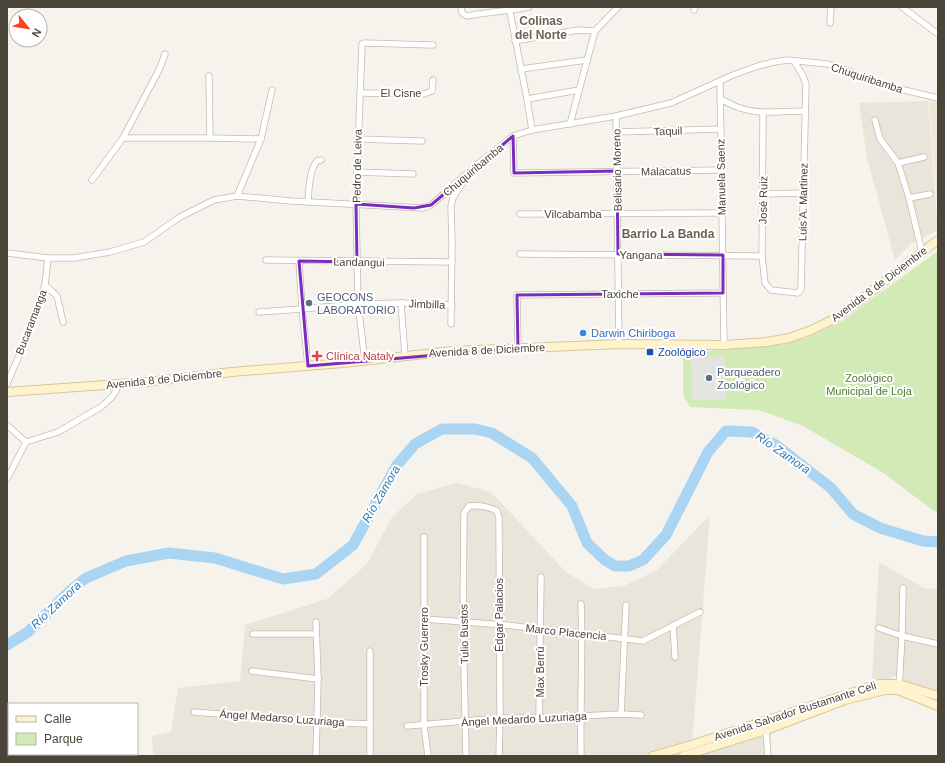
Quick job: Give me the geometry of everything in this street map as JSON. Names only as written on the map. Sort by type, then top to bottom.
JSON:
[{"type":"main road","name":"Avenida 8 de Diciembre","points":[[7,392],[118,384],[365,361],[452,351],[620,344],[724,345],[767,342],[789,338],[809,332],[834,319],[938,240]]},
{"type":"main road","name":"Avenida Salvador Bustamante Celi","points":[[683,756],[879,684],[938,696]]},
{"type":"main road","name":"Avenida Salvador Bustamante Celi","points":[[653,756],[692,752],[766,730],[845,700],[899,687],[938,706]]},
{"type":"street","points":[[461,7],[462,13],[468,16],[530,7]]},
{"type":"street","points":[[570,124],[595,31],[618,7]]},
{"type":"street","points":[[830,23],[831,7]]},
{"type":"street","points":[[902,7],[929,29],[938,34]]},
{"type":"street","points":[[510,9],[532,130]]},
{"type":"street","points":[[515,41],[578,30],[595,31]]},
{"type":"street","name":"Pedro de Leiva","points":[[365,361],[358,304],[356,204],[357,139],[362,44],[433,46]]},
{"type":"street","points":[[92,180],[123,138],[160,68],[165,54]]},
{"type":"street","points":[[521,69],[587,60]]},
{"type":"street","name":"Chuquiribamba","points":[[7,254],[48,258],[74,258],[110,252],[144,242],[180,217],[214,200],[237,196],[308,202],[423,208],[431,205],[514,136],[532,130],[616,116],[671,103],[720,81],[758,66],[774,62],[794,61],[828,64],[887,86],[938,98]]},
{"type":"street","name":"Luis A. Martinez","points":[[767,287],[771,290],[798,293],[801,289],[806,84],[794,61]]},
{"type":"street","points":[[209,76],[210,138]]},
{"type":"street","name":"El Cisne","points":[[360,93],[424,94],[432,91],[432,80]]},
{"type":"street","name":"Manuela Saenz","points":[[720,81],[724,345]]},
{"type":"street","points":[[237,196],[261,139],[272,90]]},
{"type":"street","points":[[527,99],[579,90]]},
{"type":"street","points":[[720,99],[739,108],[763,113],[805,112]]},
{"type":"street","name":"José Ruiz","points":[[763,113],[762,256],[765,283],[767,287]]},
{"type":"street","name":"Belisario Moreno","points":[[616,116],[620,344]]},
{"type":"street","points":[[875,120],[880,139],[898,163],[922,252]]},
{"type":"street","name":"Taquil","points":[[616,132],[720,129]]},
{"type":"street","name":"Malacatus","points":[[514,136],[514,173],[721,170]]},
{"type":"street","points":[[123,138],[261,139]]},
{"type":"street","points":[[357,139],[422,141]]},
{"type":"street","points":[[898,163],[924,157]]},
{"type":"street","points":[[308,202],[310,180],[313,169],[317,161],[321,160]]},
{"type":"street","points":[[357,172],[413,174]]},
{"type":"street","points":[[452,324],[451,206],[453,198],[468,173]]},
{"type":"street","points":[[763,194],[803,192]]},
{"type":"street","points":[[908,198],[930,194]]},
{"type":"street","name":"Vilcabamba","points":[[520,214],[722,213]]},
{"type":"street","name":"Yangana","points":[[520,254],[762,256]]},
{"type":"street","name":"Bucaramanga","points":[[7,384],[21,351],[45,285],[48,258]]},
{"type":"street","name":"Landangui","points":[[266,260],[452,262]]},
{"type":"street","points":[[299,261],[308,366]]},
{"type":"street","points":[[45,285],[56,296],[63,322]]},
{"type":"street","name":"Taxiche","points":[[518,348],[516,295],[723,293]]},
{"type":"street","points":[[402,303],[405,356]]},
{"type":"street","name":"Jimbilla","points":[[259,312],[358,304],[402,303],[452,305]]},
{"type":"street","points":[[7,479],[26,442],[58,432],[101,407],[112,397],[118,384]]},
{"type":"street","points":[[7,425],[26,442]]},
{"type":"street","name":"Édgar Palacios","points":[[464,513],[470,506],[488,507],[497,511],[500,718],[499,756]]},
{"type":"street","name":"Tulio Bustos","points":[[464,513],[463,621],[466,756]]},
{"type":"street","name":"Trosky Guerrero","points":[[424,537],[424,725],[428,756]]},
{"type":"street","name":"Max Berrú","points":[[539,718],[541,577]]},
{"type":"street","points":[[899,687],[903,588]]},
{"type":"street","points":[[581,604],[581,756]]},
{"type":"street","points":[[621,714],[623,638],[626,605]]},
{"type":"street","name":"Marco Placencia","points":[[424,619],[463,621],[643,640],[700,612]]},
{"type":"street","points":[[316,622],[318,679],[316,756]]},
{"type":"street","points":[[673,625],[676,657]]},
{"type":"street","points":[[879,628],[902,636],[938,644]]},
{"type":"street","points":[[253,634],[316,634]]},
{"type":"street","points":[[370,651],[370,756]]},
{"type":"street","points":[[252,671],[318,679]]},
{"type":"street","name":"Ángel Medarso Luzuriaga","points":[[194,712],[318,722],[370,724]]},
{"type":"street","name":"Ángel Medardo Luzuriaga","points":[[407,726],[500,718],[539,718],[621,714],[640,715]]},
{"type":"street","points":[[766,730],[768,756]]},
{"type":"highlighted area","points":[[513,136],[514,173],[617,171],[618,254],[723,255],[723,293],[517,295],[518,348],[308,366],[299,261],[357,262],[356,204],[414,208],[431,205]]},
{"type":"shaded area","points":[[928,101],[938,230],[912,243],[895,260],[867,158],[859,103]]},
{"type":"shaded area","points":[[929,101],[938,102],[938,215]]},
{"type":"shaded area","name":"Parqueadero Zoológico","points":[[725,356],[726,399],[692,400],[691,358]]},
{"type":"shaded area","points":[[457,483],[491,492],[565,571],[593,589],[624,586],[657,570],[710,515],[692,745],[771,722],[771,756],[153,756],[152,736],[171,732],[178,688],[240,681],[245,625],[327,599],[367,564],[392,517],[417,494]]},
{"type":"shaded area","points":[[879,562],[924,588],[938,589],[938,693],[904,682],[902,678],[893,676],[888,679],[872,679]]},
{"type":"green space","name":"Zoológico Municipal de Loja","points":[[938,251],[938,512],[934,511],[882,472],[803,426],[759,410],[690,407],[683,395],[683,353],[782,345],[809,337],[842,321]]},
{"type":"waterway","name":"Río Zamora","points":[[7,645],[28,632],[71,590],[86,578],[126,561],[169,553],[215,558],[283,579],[316,574],[353,545],[397,465],[415,444],[442,429],[475,429],[492,433],[532,458],[572,506],[587,543],[605,560],[615,566],[629,566],[643,560],[666,535],[708,452],[726,431],[752,432],[776,445],[831,488],[853,514],[880,528],[923,541],[938,542]]},
{"type":"place","name":"GEOCONS LABORATORIO","points":[[309,303]]},
{"type":"place","name":"Darwin Chiriboga","points":[[583,333]]},
{"type":"place","name":"Zoológico","points":[[650,352]]},
{"type":"place","name":"Clínica Nataly","points":[[317,356]]},
{"type":"place","name":"Parqueadero Zoológico","points":[[709,378]]},
{"type":"district","name":"Colinas del Norte","points":[[541,28]]},
{"type":"district","name":"Barrio La Banda","points":[[668,234]]}]
